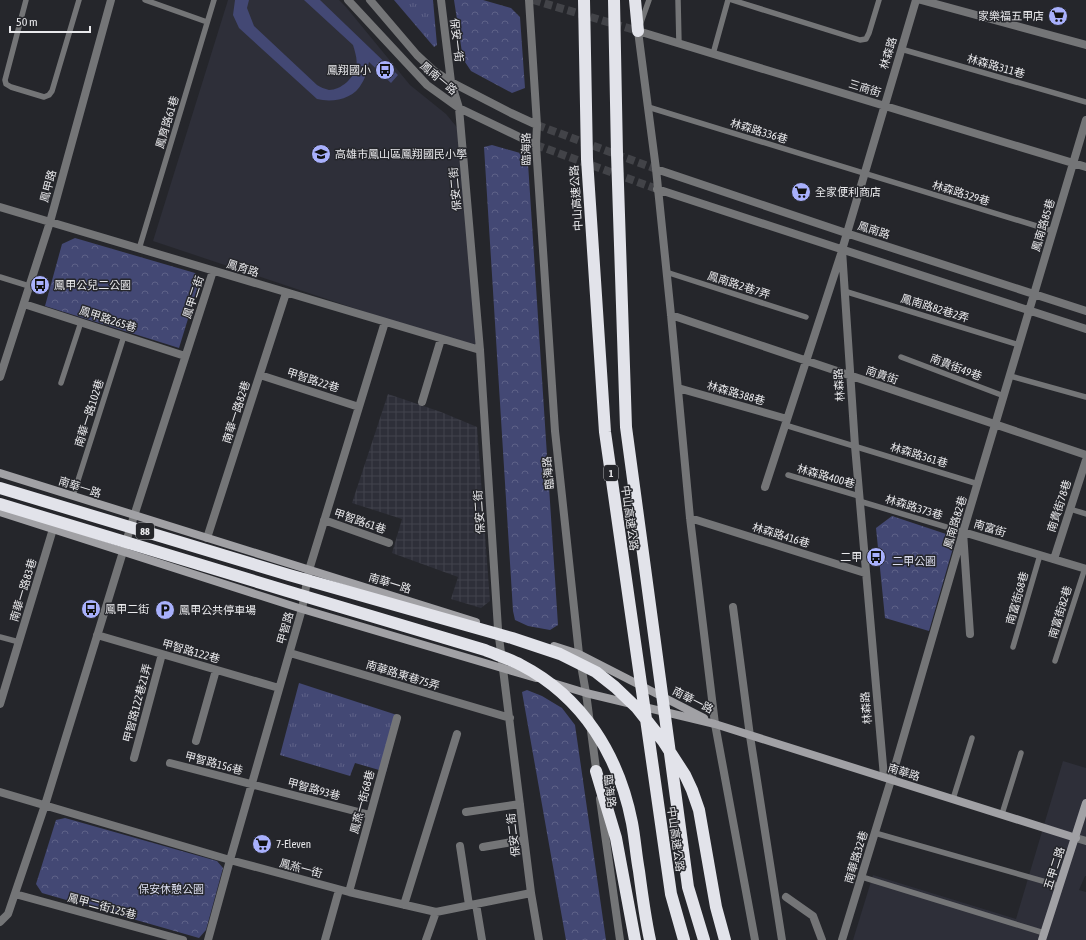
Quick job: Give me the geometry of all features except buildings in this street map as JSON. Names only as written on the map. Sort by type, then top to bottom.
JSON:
[{"type":"highway","name":"中山高速公路","points":[[584,0],[586,159],[605,432],[671,894],[684,940]]},
{"type":"highway","name":"中山高速公路","points":[[614,0],[616,154],[626,427],[688,888],[704,940]]},
{"type":"highway","points":[[635,0],[638,31]]},
{"type":"highway","name":"88","points":[[0,488],[289,575],[512,638],[560,654],[596,672],[615,687],[637,708],[663,741],[685,775],[699,810],[716,907],[725,940]]},
{"type":"highway","name":"88","points":[[0,504],[485,650],[522,665],[552,685],[564,695],[596,730],[613,763],[623,788],[632,823],[643,903],[650,940]]},
{"type":"highway","points":[[596,771],[616,838],[635,940]]},
{"type":"main road","name":"南華一路","points":[[0,473],[579,654],[715,724]]},
{"type":"main road","name":"南華一路","points":[[0,512],[302,609],[586,693],[715,724]]},
{"type":"main road","name":"南華路","points":[[715,724],[1076,838]]},
{"type":"main road","name":"五甲二路","points":[[1043,936],[1076,838],[1086,803]]},
{"type":"street","name":"鳳甲路","points":[[0,377],[50,222],[111,0]]},
{"type":"street","name":"鳳南一路","points":[[348,0],[427,85],[459,108],[536,145]]},
{"type":"street","name":"鳳南一路","points":[[370,0],[417,55],[433,70],[451,82],[537,125]]},
{"type":"street","name":"保安一街","points":[[441,0],[451,82]]},
{"type":"street","name":"臨海路","points":[[528,0],[555,431],[579,654],[586,693],[620,940]]},
{"type":"street","name":"林森路","points":[[887,778],[865,573],[849,375],[842,250],[916,0]]},
{"type":"street","points":[[922,0],[1086,45]]},
{"type":"street","name":"三商街","points":[[638,31],[1086,167]]},
{"type":"street","points":[[638,31],[656,169],[690,518],[715,724],[755,940]]},
{"type":"street","name":"保安二街","points":[[451,82],[459,108],[480,350],[498,629],[531,894],[539,940]]},
{"type":"street","name":"鳳南路85巷","points":[[1034,294],[1086,120]]},
{"type":"street","name":"鳳南路","points":[[656,169],[1086,311]]},
{"type":"street","points":[[657,189],[1086,329]]},
{"type":"street","name":"鳳育路","points":[[0,207],[480,350]]},
{"type":"street","points":[[766,486],[842,250]]},
{"type":"street","name":"鳳甲二街","points":[[0,922],[8,914],[45,805],[134,516],[213,271]]},
{"type":"street","name":"南華一路82巷","points":[[207,538],[286,293]]},
{"type":"street","name":"鳳南路82巷","points":[[887,778],[978,484],[1034,294]]},
{"type":"street","name":"鳳甲路265巷","points":[[24,304],[185,356]]},
{"type":"street","name":"南貴街","points":[[671,315],[1086,455]]},
{"type":"street","name":"甲智路","points":[[208,940],[290,653],[302,609],[309,570],[385,322]]},
{"type":"street","points":[[422,402],[441,339]]},
{"type":"street","name":"甲智路22巷","points":[[260,375],[359,407]]},
{"type":"street","name":"林森路388巷","points":[[678,388],[786,422]]},
{"type":"street","name":"南貴街78巷","points":[[1054,559],[1086,460]]},
{"type":"street","name":"林森路416巷","points":[[690,518],[865,573]]},
{"type":"street","name":"甲智路61巷","points":[[324,520],[389,543]]},
{"type":"street","name":"南華一路83巷","points":[[0,704],[53,529]]},
{"type":"street","name":"南富街","points":[[970,634],[963,532],[1085,568]]},
{"type":"street","points":[[733,607],[750,736],[782,940]]},
{"type":"street","name":"甲智路122巷","points":[[97,635],[279,688]]},
{"type":"street","name":"南華路東巷75弄","points":[[290,653],[510,718]]},
{"type":"street","name":"甲智路122巷21弄","points":[[134,758],[162,654]]},
{"type":"street","points":[[196,741],[216,670]]},
{"type":"street","name":"鳳燕一街68巷","points":[[349,892],[397,718]]},
{"type":"street","points":[[404,905],[457,734]]},
{"type":"street","name":"甲智路156巷","points":[[170,763],[252,784]]},
{"type":"street","name":"南華路32巷","points":[[842,940],[875,832],[887,778]]},
{"type":"street","name":"甲智路93巷","points":[[252,784],[370,816]]},
{"type":"street","name":"鳳燕一街","points":[[0,792],[230,860],[339,890],[436,912],[531,894]]},
{"type":"street","points":[[466,812],[520,804]]},
{"type":"street","name":"南華路","points":[[1076,838],[1086,841]]},
{"type":"street","points":[[483,847],[524,840]]},
{"type":"street","points":[[460,846],[472,905],[482,940]]},
{"type":"street","points":[[325,940],[339,890]]},
{"type":"street","name":"鳳甲二街125巷","points":[[15,894],[184,940]]},
{"type":"street","points":[[786,897],[813,916],[822,940]]},
{"type":"street","points":[[426,940],[436,912]]},
{"type":"street","points":[[148,940],[150,931]]},
{"type":"lane","points":[[26,0],[5,80],[6,84],[11,87],[44,97],[49,95],[52,91],[79,0]]},
{"type":"lane","points":[[145,0],[207,22]]},
{"type":"lane","name":"鳳育路61巷","points":[[139,249],[214,0]]},
{"type":"lane","points":[[638,31],[649,0]]},
{"type":"lane","points":[[678,0],[679,44]]},
{"type":"lane","points":[[713,54],[728,0]]},
{"type":"lane","points":[[732,0],[860,40],[866,39],[869,33],[879,0]]},
{"type":"lane","name":"林森路311巷","points":[[901,49],[1086,102]]},
{"type":"lane","name":"林森路336巷","points":[[648,106],[864,174]]},
{"type":"lane","name":"林森路329巷","points":[[864,174],[1053,231]]},
{"type":"lane","name":"鳳南路2巷7弄","points":[[666,272],[806,317]]},
{"type":"lane","points":[[0,277],[30,286]]},
{"type":"lane","name":"鳳南路82巷2弄","points":[[844,291],[1019,345]]},
{"type":"lane","points":[[61,383],[82,322]]},
{"type":"lane","name":"南華一路102巷","points":[[73,496],[124,336]]},
{"type":"lane","name":"南貴街49巷","points":[[901,357],[1004,396]]},
{"type":"lane","points":[[1010,376],[1086,397]]},
{"type":"lane","name":"林森路388巷","points":[[786,422],[855,446]]},
{"type":"lane","name":"林森路361巷","points":[[855,446],[978,484]]},
{"type":"lane","name":"林森路400巷","points":[[788,475],[859,498]]},
{"type":"lane","name":"林森路373巷","points":[[859,498],[963,532]]},
{"type":"lane","points":[[1070,509],[1086,514]]},
{"type":"lane","name":"南富街68巷","points":[[1013,647],[1040,555]]},
{"type":"lane","name":"南富街82巷","points":[[1056,661],[1085,568]]},
{"type":"lane","points":[[0,637],[19,642]]},
{"type":"lane","points":[[953,799],[972,738]]},
{"type":"lane","points":[[1002,814],[1021,753]]},
{"type":"lane","points":[[875,832],[1060,886]]},
{"type":"lane","points":[[862,877],[1043,936]]},
{"type":"shaded area","name":"高雄市鳳山區鳳翔國民小學","points":[[228,0],[339,0],[410,85],[446,114],[460,131],[476,349],[153,241]]},
{"type":"shaded area","points":[[388,394],[441,412],[477,427],[490,601],[481,608],[451,599],[458,577],[392,553],[402,519],[352,503]]},
{"type":"shaded area","points":[[1063,761],[1086,768],[1086,876],[1079,890],[1086,892],[1086,940],[853,940],[873,875],[1016,919]]},
{"type":"green space","points":[[235,0],[249,0],[247,8],[254,26],[317,85],[321,87],[329,90],[338,88],[346,83],[355,71],[357,64],[356,56],[353,45],[304,0],[320,0],[398,75],[391,83],[369,62],[363,81],[354,93],[336,100],[317,99],[239,28],[233,15]]},
{"type":"green space","points":[[394,0],[433,0],[437,45],[434,47]]},
{"type":"green space","points":[[454,0],[483,0],[511,8],[520,17],[525,88],[512,93],[471,71],[463,59]]},
{"type":"green space","points":[[492,145],[520,153],[528,163],[558,625],[550,630],[528,626],[515,620],[513,611],[484,147]]},
{"type":"green space","points":[[75,238],[195,273],[200,280],[179,348],[45,306],[62,244]]},
{"type":"green space","name":"二甲公園","points":[[892,516],[946,534],[955,541],[929,631],[885,618],[876,528]]},
{"type":"green space","points":[[299,683],[400,716],[386,772],[355,763],[350,776],[280,755]]},
{"type":"green space","points":[[527,690],[542,696],[562,708],[575,725],[606,940],[566,940],[522,692]]},
{"type":"green space","name":"保安休憩公園","points":[[65,818],[217,861],[223,868],[206,930],[199,938],[42,893],[36,884],[56,820]]},
{"type":"tunnel","points":[[533,0],[638,31]]},
{"type":"tunnel","points":[[537,125],[656,169]]},
{"type":"tunnel","points":[[536,145],[657,189]]},
{"type":"place","name":"家樂福五甲店","points":[[1058,16]]},
{"type":"place","name":"鳳翔國小","points":[[385,70]]},
{"type":"place","name":"高雄市鳳山區鳳翔國民小學","points":[[321,154]]},
{"type":"place","name":"全家便利商店","points":[[801,192]]},
{"type":"place","name":"鳳甲公兒二公園","points":[[40,285]]},
{"type":"place","name":"二甲","points":[[876,557]]},
{"type":"place","name":"鳳甲二街","points":[[91,609]]},
{"type":"place","name":"鳳甲公共停車場","points":[[165,610]]},
{"type":"place","name":"7-Eleven","points":[[262,844]]}]
